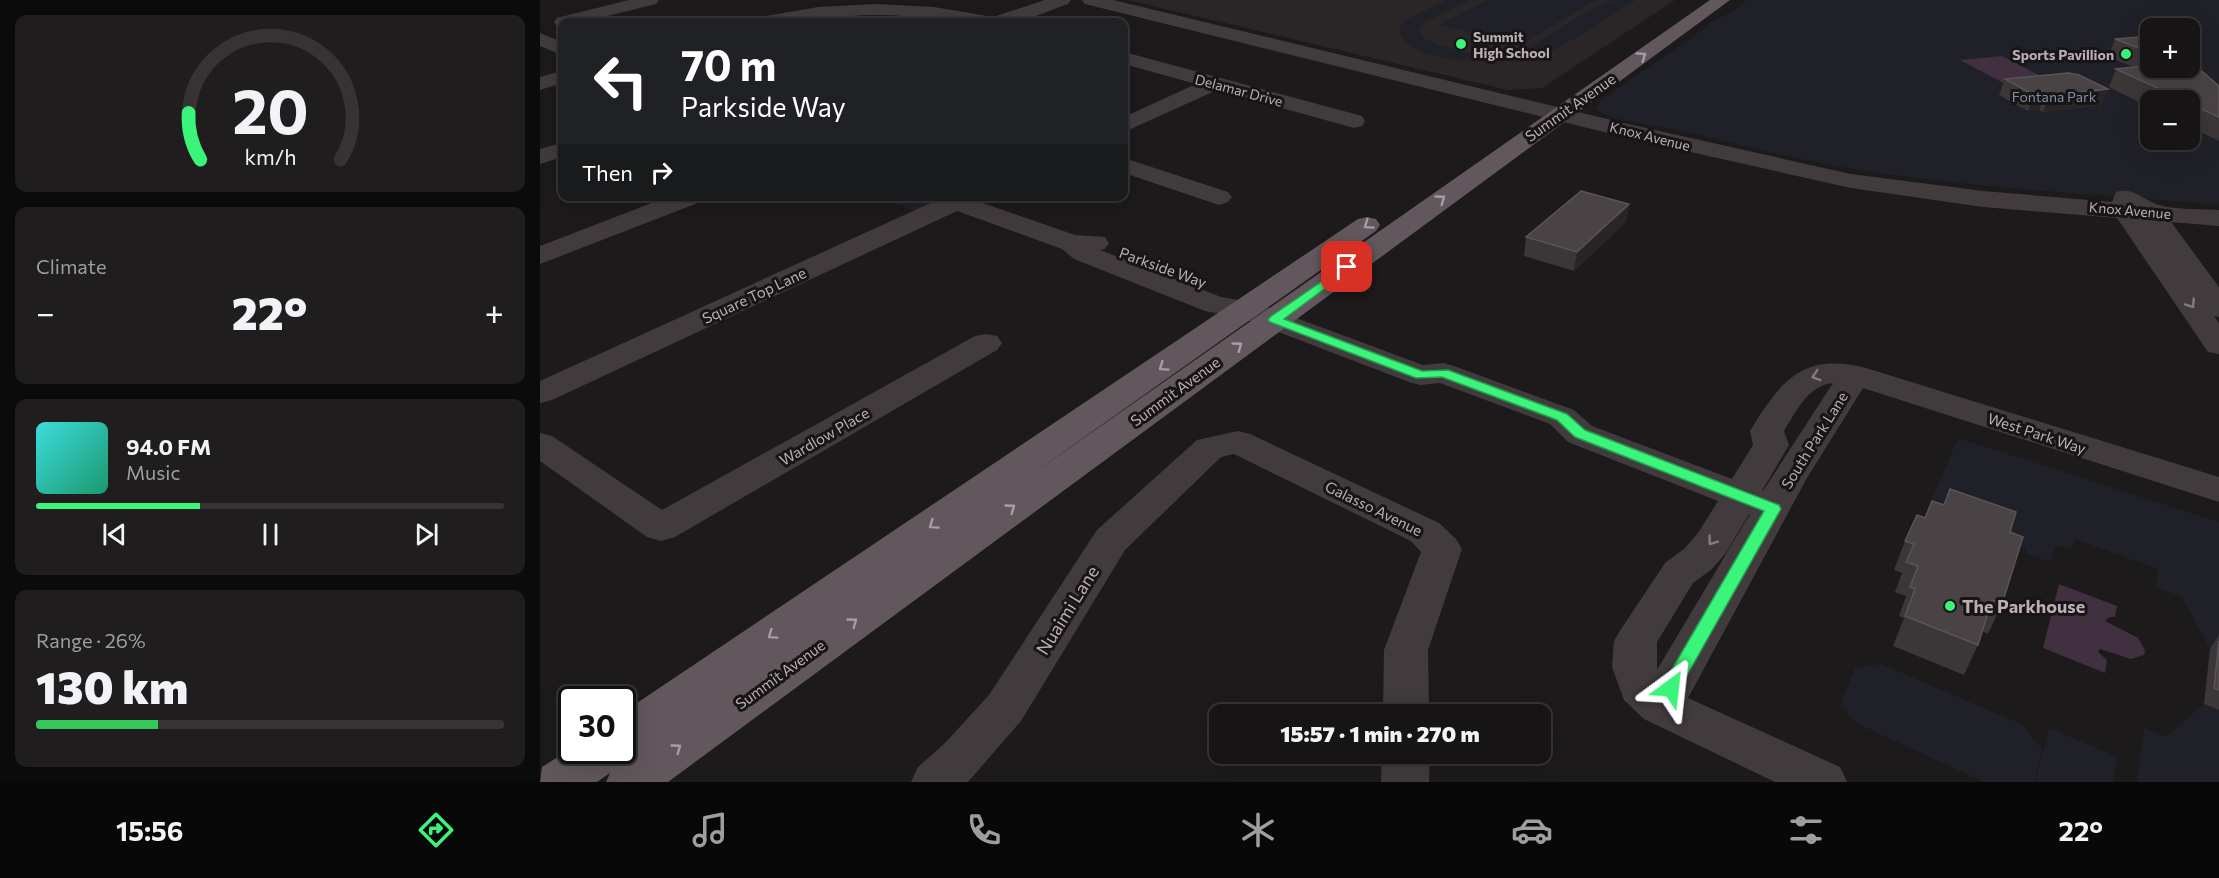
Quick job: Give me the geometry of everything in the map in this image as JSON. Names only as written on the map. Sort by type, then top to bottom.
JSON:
[{"type":"main road","name":"Summit Avenue","points":[[636,729],[1260,314],[1549,111],[1696,0]]},
{"type":"main road","name":"Summit Avenue","points":[[1549,111],[1721,0]]},
{"type":"main road","name":"Summit Avenue","points":[[630,782],[1260,314]]},
{"type":"main road","points":[[559,782],[585,764]]},
{"type":"street","points":[[582,18],[650,0]]},
{"type":"street","points":[[1008,18],[1062,0]]},
{"type":"street","points":[[1030,18],[1084,0]]},
{"type":"street","name":"Knox Avenue","points":[[1091,0],[1752,160],[1851,181],[1983,199],[2124,209],[2126,197],[2151,212],[2219,218]]},
{"type":"street","points":[[787,18],[874,9],[941,12],[972,18]]},
{"type":"street","points":[[540,28],[558,24]]},
{"type":"street","points":[[540,39],[558,47]]},
{"type":"street","name":"Delamar Drive","points":[[1128,59],[1354,121]]},
{"type":"street","points":[[540,84],[558,78]]},
{"type":"street","points":[[1128,123],[1215,83]]},
{"type":"street","points":[[1128,166],[1219,197]]},
{"type":"street","points":[[540,256],[681,201]]},
{"type":"street","name":"Square Top Lane","points":[[540,393],[958,201]]},
{"type":"street","name":"Parkside Way","points":[[967,201],[1072,243],[1084,254],[1133,265],[1215,305],[1260,314],[1420,375],[1429,388],[1547,434],[1580,434],[1756,503]]},
{"type":"street","points":[[2124,209],[2219,345]]},
{"type":"street","points":[[2151,212],[2219,308]]},
{"type":"street","name":"Wardlow Place","points":[[540,444],[661,528],[986,343]]},
{"type":"street","name":"South Park Lane","points":[[1756,503],[1790,478],[1855,375],[1825,373],[1806,379],[1794,389],[1767,431],[1771,445],[1756,503],[1660,706],[1823,782]]},
{"type":"street","name":"West Park Way","points":[[1855,375],[2219,490]]},
{"type":"street","name":"Galasso Avenue","points":[[1209,448],[1238,442],[1425,532],[1442,549],[1406,650],[1406,704]]},
{"type":"street","name":"Nuaimi Lane","points":[[935,782],[962,757],[1005,708],[1111,540],[1209,448]]},
{"type":"street","points":[[1406,764],[1406,782]]},
{"type":"shaded area","name":"Summit High School","points":[[1128,0],[1675,0],[1542,88],[1508,90]]},
{"type":"shaded area","points":[[2002,56],[2052,82],[2009,86],[1960,60]]},
{"type":"shaded area","points":[[2059,584],[2117,606],[2115,617],[2109,617],[2105,621],[2138,638],[2145,650],[2144,655],[2131,659],[2100,649],[2098,652],[2107,660],[2105,673],[2043,648]]},
{"type":"green space","points":[[1446,0],[1470,0],[1424,23],[1419,30],[1422,37],[1433,43],[1460,51],[1503,54],[1529,47],[1609,1],[1636,0],[1576,37],[1541,55],[1507,61],[1485,61],[1439,57],[1420,51],[1406,42],[1399,29],[1405,20]]},
{"type":"green space","points":[[1488,0],[1596,0],[1523,43],[1439,25]]},
{"type":"green space","name":"Fontana Park","points":[[1747,0],[2219,0],[2219,205],[1970,184],[1834,166],[1678,130],[1622,120],[1601,113],[1595,108],[1602,99],[1704,29],[1709,23],[1731,12]]},
{"type":"green space","points":[[889,201],[938,201],[915,211]]},
{"type":"green space","points":[[1958,438],[2219,522],[2219,653],[2210,649],[2182,597],[2156,587],[2158,569],[2075,539],[2071,550],[2055,545],[2050,562],[2025,553],[2026,549],[1926,513]]},
{"type":"green space","points":[[1881,664],[2023,725],[2042,749],[2034,782],[1984,782],[1856,723],[1840,705],[1855,668]]},
{"type":"green space","points":[[2204,704],[2219,710],[2219,782],[2137,782],[2144,728],[2166,737]]},
{"type":"green space","points":[[2049,728],[2118,757],[2113,782],[2035,782]]},
{"type":"building","points":[[2140,37],[2140,49],[2115,39]]},
{"type":"building","points":[[2140,66],[2140,78],[2200,78],[2200,70],[2219,86],[2219,117],[2200,108],[2200,90],[2161,90],[2116,69]]},
{"type":"building","points":[[2068,73],[2079,75],[2108,89],[2049,96],[2034,95],[2005,79]]},
{"type":"building","points":[[1581,191],[1629,204],[1577,252],[1526,237]]},
{"type":"building","name":"The Parkhouse","points":[[1950,489],[2016,512],[2010,532],[2023,537],[2002,604],[1992,600],[1978,645],[1905,616],[1915,589],[1910,587],[1918,566],[1906,562],[1914,544],[1905,541],[1917,515],[1925,518],[1932,501],[1944,505]]},
{"type":"building","points":[[2219,641],[2219,690],[2214,688]]},
{"type":"place","name":"Summit High School","points":[[1461,44]]},
{"type":"place","name":"Sports Pavillion","points":[[2126,54]]},
{"type":"place","name":"The Parkhouse","points":[[1950,606]]},
{"type":"route","points":[[1347,267],[1274,320],[1420,375],[1443,373],[1562,417],[1580,434],[1773,509],[1671,688]]}]
